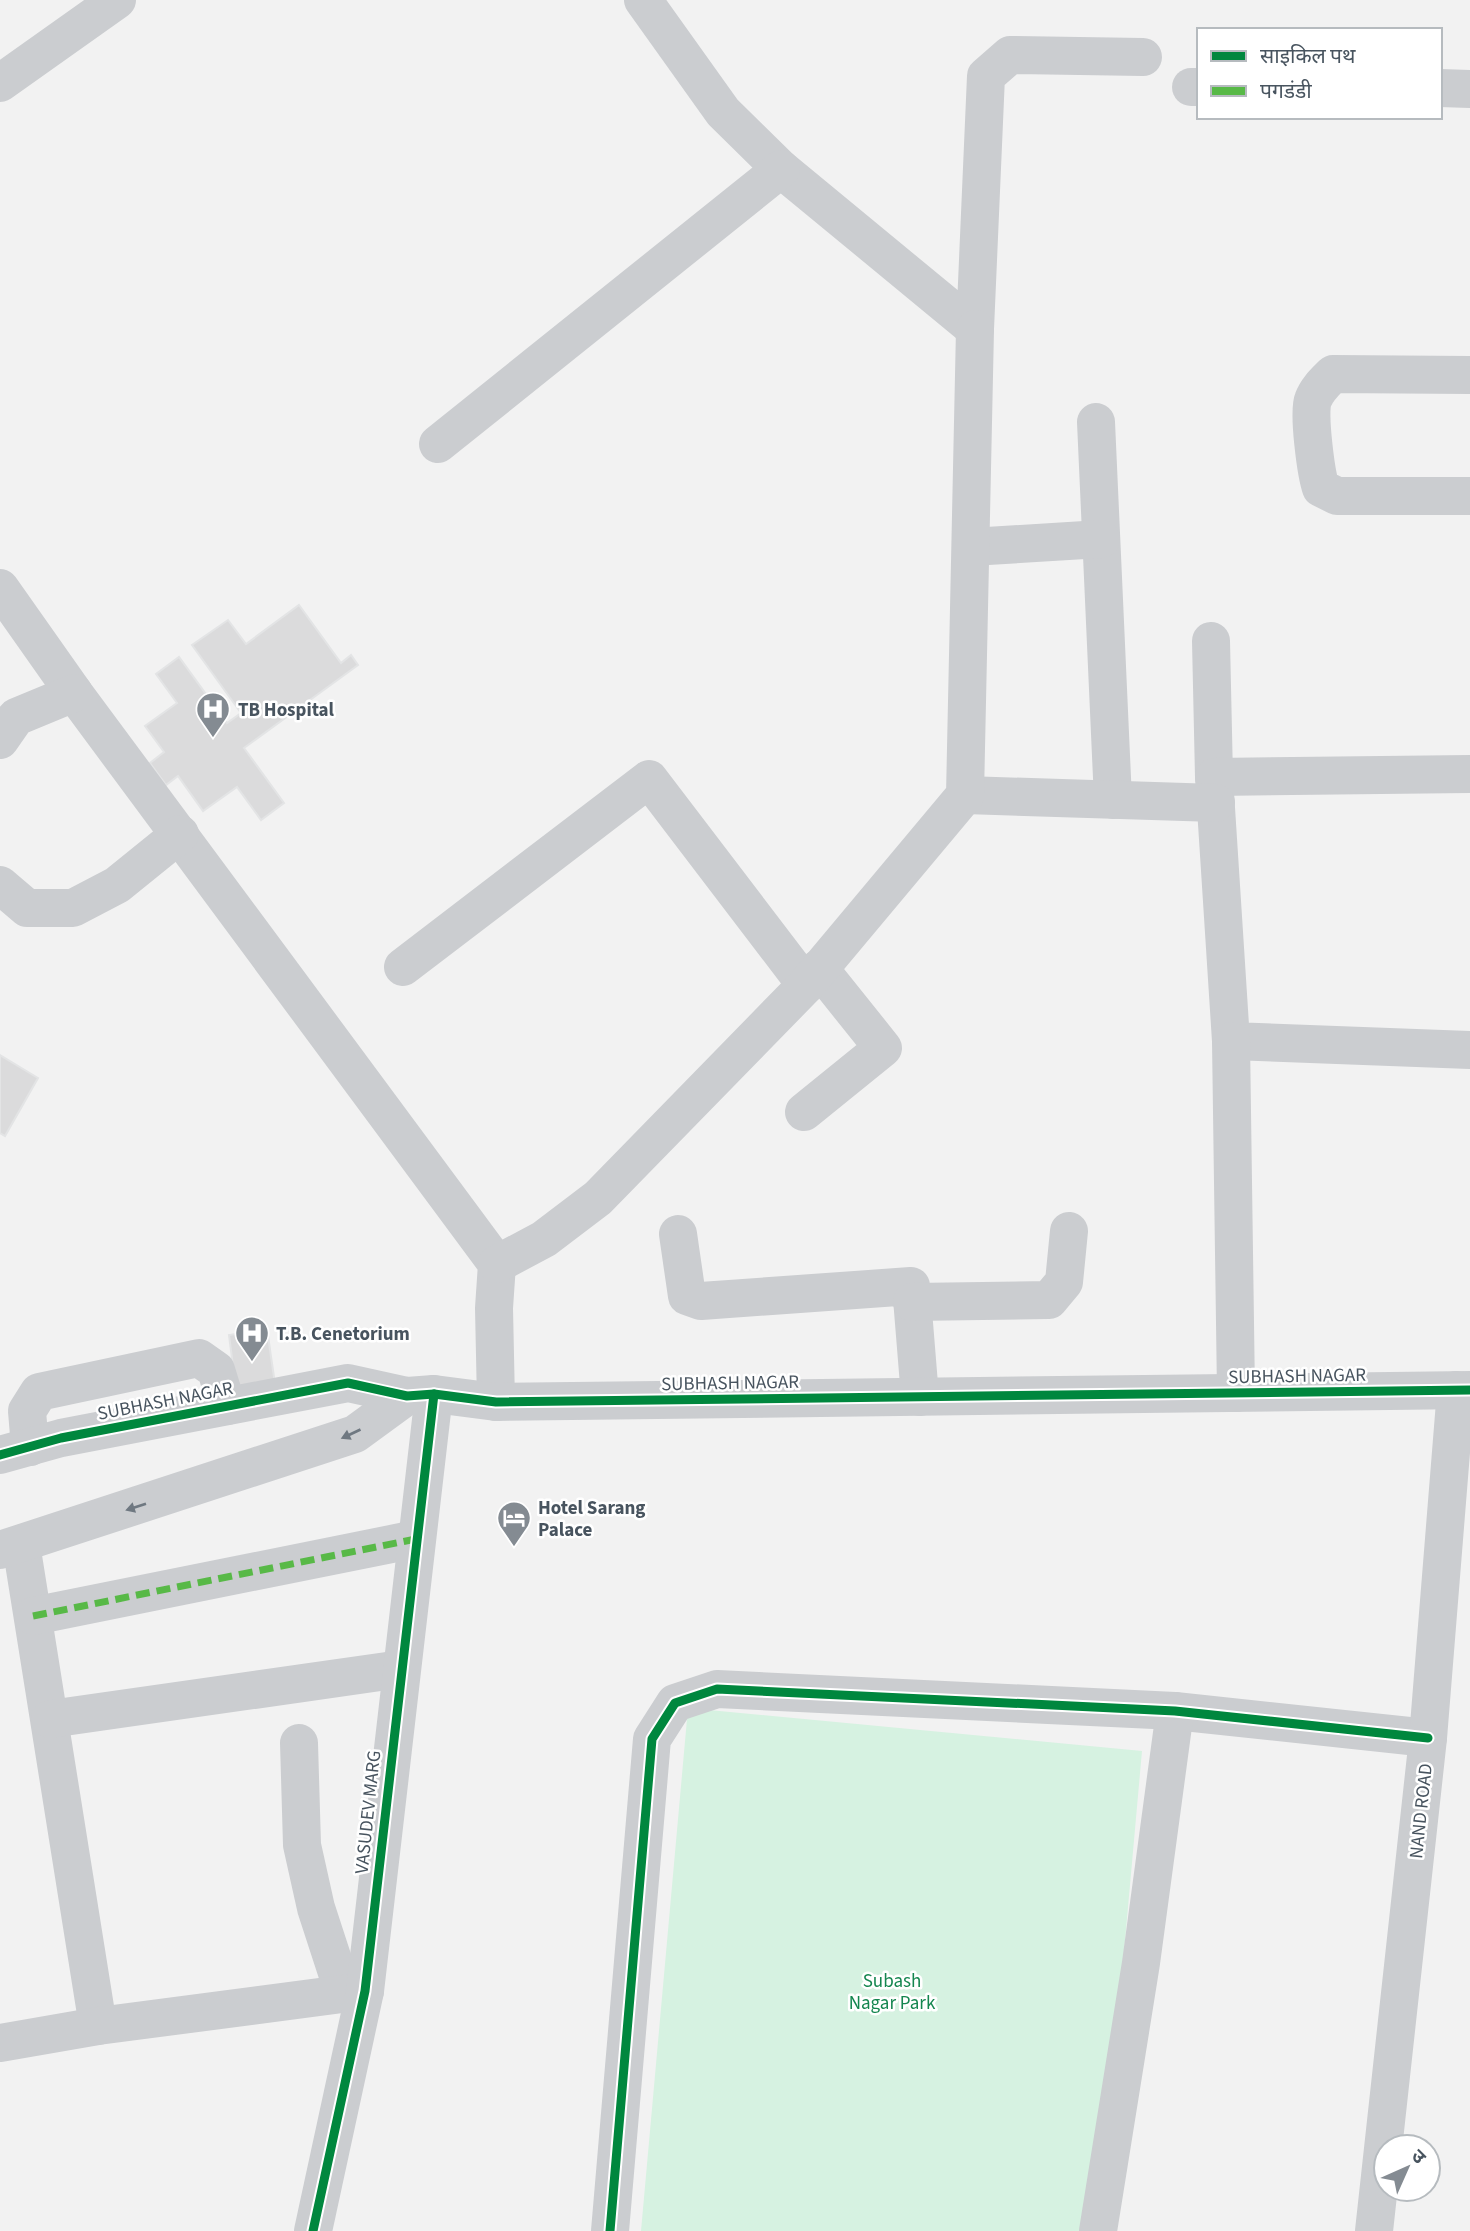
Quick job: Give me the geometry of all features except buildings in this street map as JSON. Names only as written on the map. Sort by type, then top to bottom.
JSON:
[{"type":"street","points":[[0,83],[117,0]]},
{"type":"street","points":[[643,0],[723,112],[781,169],[975,329]]},
{"type":"street","points":[[497,1264],[544,1239],[598,1198],[812,976],[965,795],[975,329],[986,76],[1010,55],[1143,57]]},
{"type":"street","points":[[1442,88],[1470,89]]},
{"type":"street","points":[[438,444],[781,169]]},
{"type":"street","points":[[1470,375],[1333,374],[1320,386],[1311,403],[1316,475],[1321,488],[1337,496],[1470,496]]},
{"type":"street","points":[[1096,422],[1113,800]]},
{"type":"street","points":[[971,547],[1101,539]]},
{"type":"street","points":[[0,588],[74,694],[497,1264],[494,1308],[496,1402]]},
{"type":"street","points":[[1211,641],[1215,790],[1231,1041],[1236,1393]]},
{"type":"street","points":[[0,740],[16,717],[74,694]]},
{"type":"street","points":[[965,795],[1113,800],[1215,790],[1470,774]]},
{"type":"street","points":[[403,967],[649,779],[812,976],[883,1048],[804,1112]]},
{"type":"street","points":[[0,885],[27,908],[73,908],[117,885],[180,834]]},
{"type":"street","points":[[1231,1041],[1470,1050]]},
{"type":"street","points":[[912,1302],[1049,1300],[1064,1282],[1069,1231]]},
{"type":"street","points":[[678,1234],[687,1296],[701,1301],[911,1286],[920,1397]]},
{"type":"street","points":[[15,1451],[27,1411],[39,1392],[199,1359],[216,1370],[227,1406]]},
{"type":"street","name":"SUBHASH NAGAR","points":[[15,1451],[61,1438],[348,1383],[421,1395],[496,1402],[1463,1390]]},
{"type":"street","name":"NAND ROAD","points":[[1374,2231],[1463,1390]]},
{"type":"street","points":[[98,2026],[33,1616],[11,1547],[355,1434],[421,1395]]},
{"type":"street","name":"VASUDEV MARG","points":[[313,2231],[354,1993],[401,1669],[416,1539],[421,1395]]},
{"type":"street","points":[[33,1616],[416,1539]]},
{"type":"street","points":[[50,1719],[401,1669]]},
{"type":"street","points":[[610,2231],[652,1739],[675,1703],[717,1689],[1175,1711],[1428,1738]]},
{"type":"street","points":[[1098,2231],[1141,1964],[1175,1711]]},
{"type":"street","points":[[0,2043],[98,2026],[354,1993],[316,1908],[302,1845],[299,1743]]},
{"type":"green space","name":"Subash Nagar Park","points":[[688,1708],[1142,1751],[1099,2231],[641,2231]]},
{"type":"marked path","points":[[33,1616],[416,1539]]},
{"type":"cycle path","points":[[0,1455],[61,1438],[348,1383],[407,1396],[434,1394],[496,1402],[1470,1390]]},
{"type":"cycle path","points":[[313,2231],[365,1991],[434,1394]]},
{"type":"cycle path","points":[[610,2231],[652,1739],[675,1703],[717,1689],[1175,1711],[1428,1738]]},
{"type":"place","name":"TB Hospital","points":[[213,739]]},
{"type":"place","name":"T.B. Cenetorium","points":[[252,1363]]},
{"type":"place","name":"Hotel Sarang Palace","points":[[514,1548]]}]
